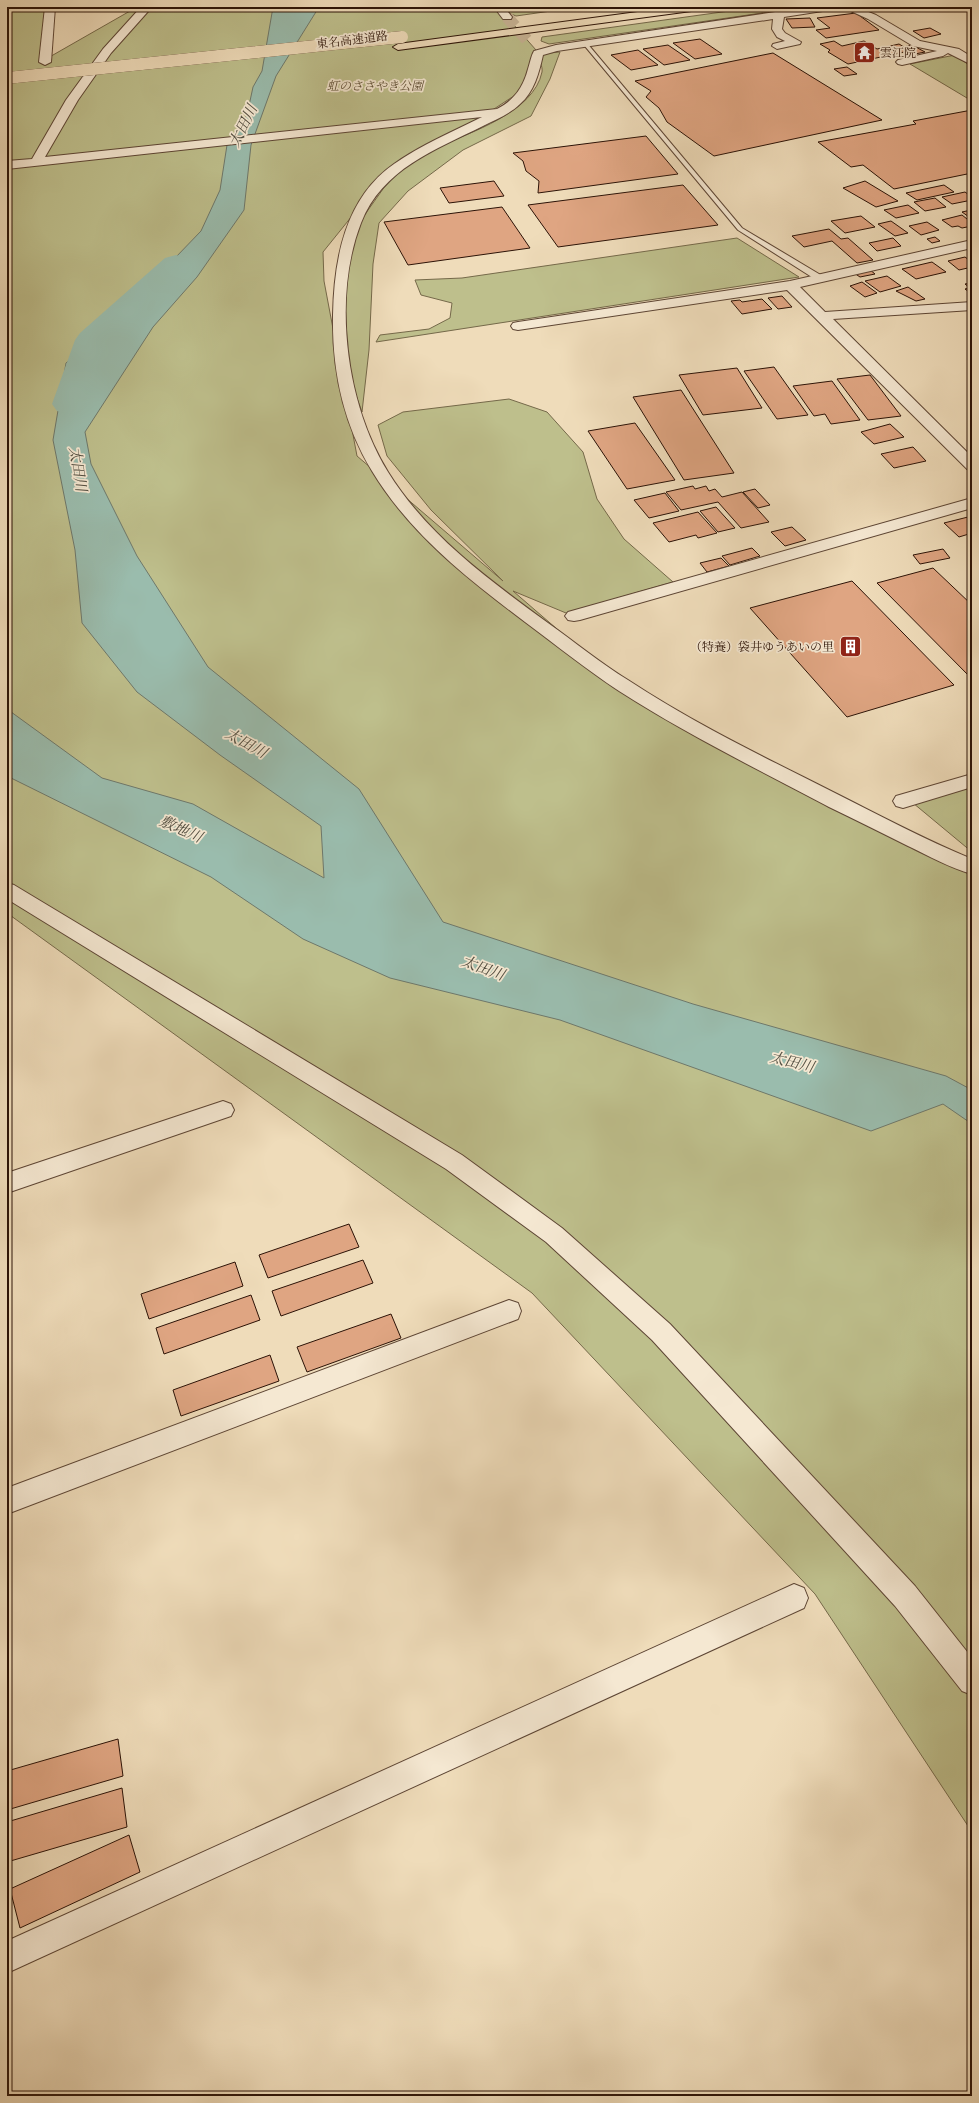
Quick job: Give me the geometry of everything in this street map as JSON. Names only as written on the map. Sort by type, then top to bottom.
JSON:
[{"type":"highway","name":"東名高速道路","points":[[274,62],[636,7]]},
{"type":"highway","name":"東名高速道路","points":[[7,78],[400,42],[699,7]]},
{"type":"highway","points":[[72,84],[103,80]]},
{"type":"street","points":[[45,62],[50,7]]},
{"type":"street","points":[[36,162],[72,100],[107,51],[147,7]]},
{"type":"street","points":[[497,7],[507,17]]},
{"type":"street","points":[[829,7],[586,44],[535,49],[530,86],[510,108],[408,160],[384,178],[366,199],[354,225],[345,253],[340,296],[339,339],[344,376],[352,414],[365,445],[388,484],[434,541],[478,579],[623,686],[825,796],[972,867]]},
{"type":"street","points":[[846,7],[872,17],[917,44],[955,51],[972,62]]},
{"type":"street","points":[[777,46],[796,42],[781,35],[777,29],[779,14]]},
{"type":"street","points":[[902,62],[969,48]]},
{"type":"street","points":[[7,165],[500,112]]},
{"type":"street","points":[[518,326],[790,285],[972,244]]},
{"type":"street","points":[[790,285],[972,466]]},
{"type":"street","points":[[822,316],[972,306]]},
{"type":"street","points":[[953,447],[972,444]]},
{"type":"street","points":[[574,616],[972,503]]},
{"type":"street","points":[[902,801],[972,780]]},
{"type":"street","points":[[7,890],[454,1162],[554,1235],[661,1332],[905,1596],[972,1681]]},
{"type":"street","points":[[7,1183],[222,1110]]},
{"type":"street","points":[[7,1501],[509,1311]]},
{"type":"street","points":[[7,1957],[794,1598]]},
{"type":"lane","points":[[586,44],[740,229],[821,278]]},
{"type":"green space","name":"虹のささやき公園","points":[[7,7],[50,7],[46,59],[137,7],[499,8],[536,50],[529,86],[436,147],[482,128],[514,110],[527,99],[537,86],[542,70],[537,54],[560,52],[550,79],[531,116],[463,150],[408,191],[379,223],[373,264],[369,350],[362,412],[340,350],[351,234],[383,189],[397,174],[373,190],[323,252],[324,281],[357,456],[503,581],[431,510],[387,456],[378,425],[403,412],[509,399],[547,412],[583,452],[597,499],[624,539],[673,582],[566,613],[513,591],[623,686],[915,840],[972,862],[972,1832],[815,1594],[532,1293],[7,913]]},
{"type":"green space","points":[[527,7],[579,7],[516,16],[509,13],[510,9]]},
{"type":"green space","points":[[758,7],[803,7],[549,44],[541,41],[542,37]]},
{"type":"green space","points":[[955,55],[972,67],[972,101],[910,64]]},
{"type":"green space","points":[[737,238],[799,277],[376,342],[380,335],[429,329],[450,318],[452,303],[421,295],[415,280],[462,278]]},
{"type":"green space","points":[[972,785],[972,852],[913,803]]},
{"type":"water","name":"敷地川","points":[[273,7],[319,7],[276,76],[251,145],[244,210],[197,277],[153,327],[85,432],[91,464],[137,556],[208,667],[359,789],[443,922],[693,1004],[946,1076],[972,1090],[972,1124],[943,1104],[871,1131],[560,1020],[390,978],[303,939],[211,877],[7,776],[7,709],[102,778],[193,804],[324,878],[321,826],[220,755],[137,692],[82,623],[75,550],[53,440],[66,363],[124,311],[201,231],[220,190],[227,145],[247,115],[253,87],[262,71]]},
{"type":"building","points":[[856,13],[879,30],[826,38],[816,30],[830,28],[817,18]]},
{"type":"building","points":[[810,18],[815,27],[792,28],[786,19]]},
{"type":"building","points":[[930,28],[941,34],[924,38],[913,31]]},
{"type":"building","points":[[700,39],[722,54],[695,59],[673,43]]},
{"type":"building","name":"雲江院","points":[[834,41],[842,46],[864,41],[877,49],[899,44],[904,47],[912,45],[925,52],[915,54],[909,51],[848,64],[828,52],[830,50],[820,44]]},
{"type":"building","points":[[668,45],[690,60],[664,65],[643,49]]},
{"type":"building","points":[[638,50],[658,65],[631,70],[611,55]]},
{"type":"building","points":[[773,53],[882,120],[714,156],[667,122],[659,108],[646,97],[651,91],[635,81]]},
{"type":"building","points":[[847,67],[857,74],[844,76],[834,69]]},
{"type":"building","points":[[972,110],[972,173],[894,189],[863,165],[851,167],[818,142],[916,124],[913,121]]},
{"type":"building","points":[[646,136],[678,174],[538,193],[539,181],[526,171],[523,161],[513,153]]},
{"type":"building","points":[[494,181],[504,196],[449,203],[440,188]]},
{"type":"building","points":[[865,181],[898,201],[876,207],[843,188]]},
{"type":"building","points":[[683,185],[718,225],[558,247],[528,205]]},
{"type":"building","points":[[944,185],[954,192],[917,200],[906,193]]},
{"type":"building","points":[[965,192],[972,197],[972,200],[952,204],[942,197]]},
{"type":"building","points":[[935,198],[946,207],[925,211],[914,202]]},
{"type":"building","points":[[908,205],[919,213],[896,218],[884,210]]},
{"type":"building","points":[[502,207],[530,248],[408,265],[384,222]]},
{"type":"building","points":[[971,210],[972,219],[962,212]]},
{"type":"building","points":[[962,215],[972,223],[972,226],[962,228],[958,226],[952,227],[942,220]]},
{"type":"building","points":[[861,216],[875,227],[845,233],[831,221]]},
{"type":"building","points":[[891,221],[908,233],[895,236],[878,224]]},
{"type":"building","points":[[927,222],[939,230],[921,235],[909,226]]},
{"type":"building","points":[[829,229],[841,239],[848,238],[873,260],[857,263],[832,241],[804,247],[792,236]]},
{"type":"building","points":[[935,237],[940,241],[932,243],[927,239]]},
{"type":"building","points":[[893,238],[901,246],[877,251],[869,243]]},
{"type":"building","points":[[965,257],[972,262],[972,267],[959,270],[948,261]]},
{"type":"building","points":[[932,262],[946,272],[916,279],[902,269]]},
{"type":"building","points":[[869,269],[875,274],[860,277],[854,273]]},
{"type":"building","points":[[887,276],[901,286],[880,292],[865,281]]},
{"type":"building","points":[[862,282],[877,293],[865,297],[850,286]]},
{"type":"building","points":[[972,283],[972,294],[965,289],[970,288],[965,284]]},
{"type":"building","points":[[908,287],[925,299],[916,301],[896,291]]},
{"type":"building","points":[[782,296],[792,307],[778,309],[768,298]]},
{"type":"building","points":[[762,299],[772,309],[742,314],[731,301],[740,300],[742,302]]},
{"type":"building","points":[[774,367],[808,415],[777,419],[744,371]]},
{"type":"building","points":[[737,368],[762,408],[703,415],[679,375]]},
{"type":"building","points":[[870,375],[901,416],[868,420],[837,379]]},
{"type":"building","points":[[832,381],[860,420],[831,424],[825,414],[814,416],[793,386]]},
{"type":"building","points":[[681,390],[734,473],[684,480],[633,397]]},
{"type":"building","points":[[635,423],[675,480],[627,489],[588,431]]},
{"type":"building","points":[[890,424],[904,437],[874,444],[861,432]]},
{"type":"building","points":[[913,447],[926,461],[894,468],[881,454]]},
{"type":"building","points":[[693,486],[695,489],[706,486],[709,491],[715,489],[722,497],[742,492],[769,522],[741,528],[718,502],[681,510],[666,492]]},
{"type":"building","points":[[755,489],[770,505],[758,508],[743,492]]},
{"type":"building","points":[[665,493],[679,511],[649,518],[634,500]]},
{"type":"building","points":[[716,507],[735,528],[718,532],[700,511]]},
{"type":"building","points":[[698,512],[717,533],[698,538],[696,535],[669,542],[653,523]]},
{"type":"building","points":[[972,516],[972,533],[959,537],[944,523]]},
{"type":"building","points":[[792,527],[806,540],[785,546],[771,532]]},
{"type":"building","points":[[752,548],[760,556],[730,565],[722,556]]},
{"type":"building","points":[[943,549],[950,558],[920,564],[913,555]]},
{"type":"building","points":[[721,558],[729,566],[707,572],[700,563]]},
{"type":"building","points":[[933,568],[972,605],[972,679],[877,583]]},
{"type":"building","name":"（特養）袋井ゆうあいの里","points":[[852,581],[954,685],[847,717],[750,608]]},
{"type":"building","points":[[349,1224],[359,1247],[268,1278],[259,1255]]},
{"type":"building","points":[[363,1260],[373,1283],[281,1316],[272,1291]]},
{"type":"building","points":[[235,1262],[243,1286],[149,1319],[141,1294]]},
{"type":"building","points":[[251,1295],[260,1320],[164,1354],[156,1328]]},
{"type":"building","points":[[391,1314],[401,1338],[307,1372],[297,1347]]},
{"type":"building","points":[[270,1355],[279,1381],[181,1416],[173,1390]]},
{"type":"building","points":[[118,1739],[123,1776],[7,1810],[7,1771]]},
{"type":"building","points":[[122,1788],[127,1827],[7,1862],[7,1822]]},
{"type":"building","points":[[129,1835],[140,1872],[20,1928],[10,1889]]},
{"type":"waterway","name":"太田川","points":[[69,404],[91,340],[176,264]]},
{"type":"tunnel","points":[[507,17],[528,41]]},
{"type":"place","name":"雲江院","points":[[864,53]]},
{"type":"place","name":"（特養）袋井ゆうあいの里","points":[[850,647]]}]
